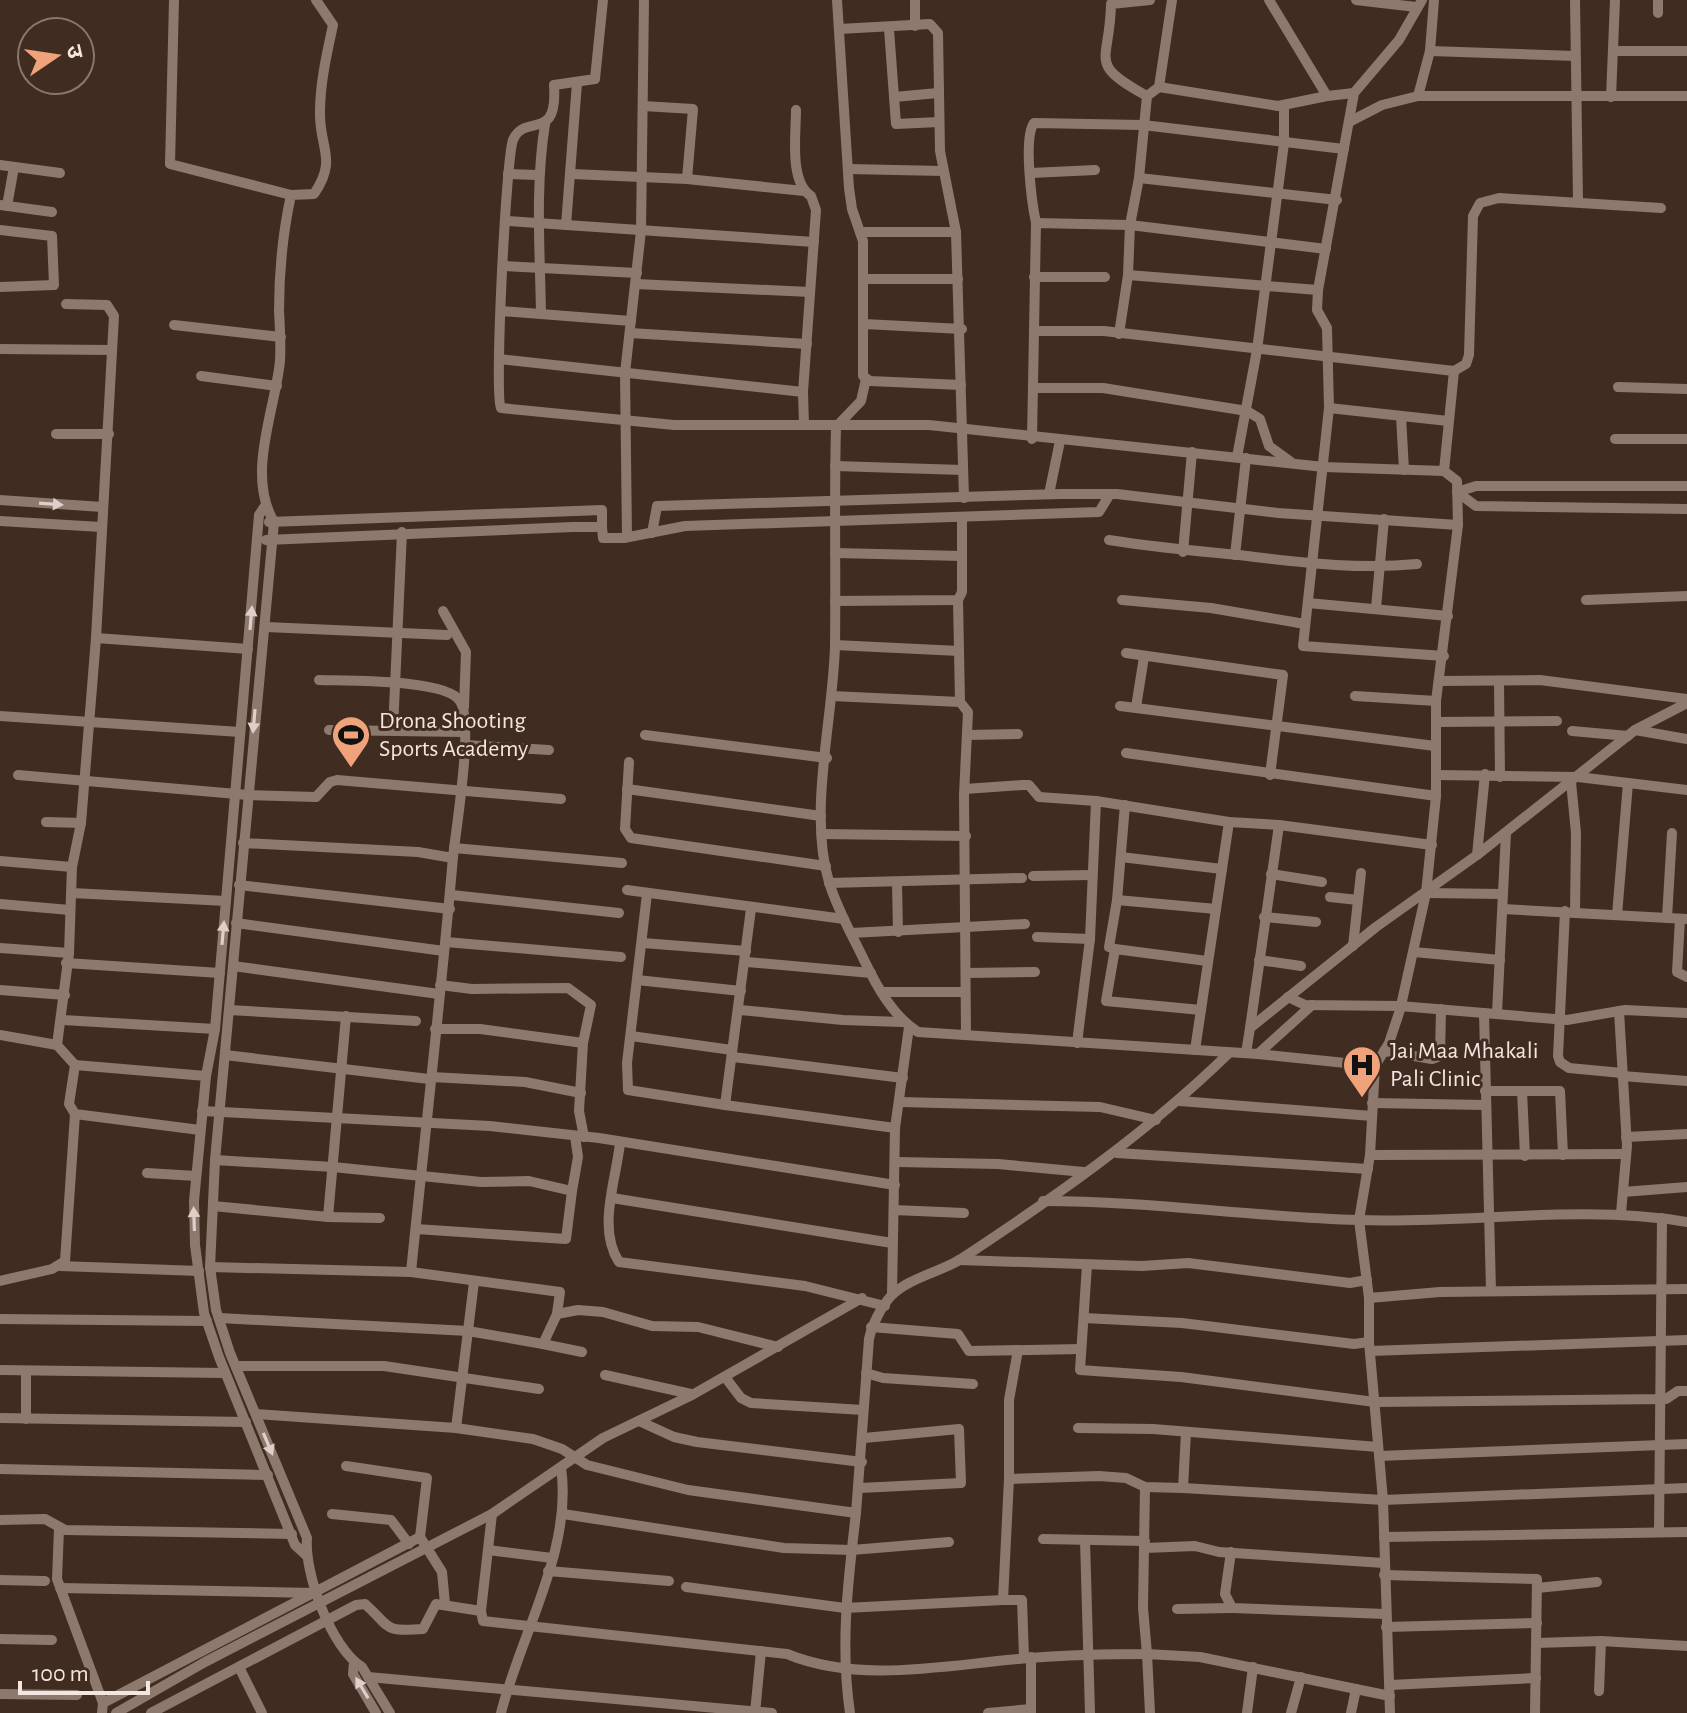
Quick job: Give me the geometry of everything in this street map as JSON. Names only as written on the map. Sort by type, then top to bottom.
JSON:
[{"type":"street","points":[[174,0],[170,164],[291,195],[314,194],[327,175],[328,155],[320,112],[333,25],[316,0]]},
{"type":"street","points":[[541,314],[542,223],[537,175],[545,124],[553,114],[554,85],[595,79],[603,0]]},
{"type":"street","points":[[627,537],[625,373],[644,177],[644,0]]},
{"type":"street","points":[[837,0],[852,209],[861,232],[864,279],[861,370],[866,379],[861,401],[836,427],[835,645],[821,816],[829,883],[871,973],[906,1024],[918,1032],[1228,1054],[1252,1053],[1375,1066]]},
{"type":"street","points":[[915,0],[915,26]]},
{"type":"street","points":[[1147,96],[1111,75],[1105,61],[1111,4],[1150,0]]},
{"type":"street","points":[[1119,334],[1147,96],[1159,87],[1169,37],[1172,0]]},
{"type":"street","points":[[1269,0],[1327,96]]},
{"type":"street","points":[[1356,0],[1419,4],[1399,40],[1354,93],[1337,200],[1318,290],[1317,310],[1327,328],[1329,408],[1303,646],[1444,656]]},
{"type":"street","points":[[1418,96],[1430,51],[1434,0]]},
{"type":"street","points":[[1575,0],[1578,201]]},
{"type":"street","points":[[1611,97],[1615,0]]},
{"type":"street","points":[[1658,0],[1658,13]]},
{"type":"street","points":[[839,29],[889,29],[930,24],[937,28],[943,171],[956,232],[962,329],[964,498]]},
{"type":"street","points":[[889,29],[898,126],[939,122]]},
{"type":"street","points":[[1430,51],[1575,56]]},
{"type":"street","points":[[1613,51],[1687,51]]},
{"type":"street","points":[[566,225],[577,83]]},
{"type":"street","points":[[1159,87],[1284,105],[1354,93]]},
{"type":"street","points":[[894,97],[938,93]]},
{"type":"street","points":[[1351,121],[1382,105],[1418,96],[1687,96]]},
{"type":"street","points":[[1235,555],[1241,458],[1284,143],[1284,105]]},
{"type":"street","points":[[643,106],[693,109],[687,179]]},
{"type":"street","points":[[796,110],[798,177],[804,191],[814,202],[803,392],[804,425]]},
{"type":"street","points":[[1032,439],[1036,223],[1030,129],[1034,123],[1143,125],[1344,149]]},
{"type":"street","points":[[545,124],[520,131],[514,138],[508,174],[497,396],[501,408],[508,412],[624,418],[674,425],[963,428],[1032,439],[1324,467],[1444,471],[1457,481],[1458,525],[1436,701],[1436,796],[1426,893],[1400,1006],[1384,1051],[1375,1066],[1370,1155],[1359,1220],[1369,1298],[1383,1500],[1390,1713]]},
{"type":"street","points":[[0,165],[60,173]]},
{"type":"street","points":[[14,167],[4,206],[52,212]]},
{"type":"street","points":[[848,169],[943,171]]},
{"type":"street","points":[[1031,173],[1095,170]]},
{"type":"street","points":[[508,174],[537,175]]},
{"type":"street","points":[[572,174],[687,179],[804,191]]},
{"type":"street","points":[[1139,178],[1337,200]]},
{"type":"street","points":[[291,195],[280,281],[281,337],[277,386],[266,437],[265,506],[259,520],[257,538],[215,1029],[200,1130],[195,1245],[236,1366],[307,1538],[306,1555],[327,1621],[390,1713]]},
{"type":"street","points":[[1034,331],[1119,334],[1454,371],[1466,364],[1469,355],[1475,208],[1492,198],[1661,208]]},
{"type":"street","points":[[507,221],[814,242]]},
{"type":"street","points":[[1036,223],[1130,225],[1326,249]]},
{"type":"street","points":[[0,230],[52,236],[54,285],[0,287]]},
{"type":"street","points":[[861,232],[956,232]]},
{"type":"street","points":[[504,266],[540,266],[636,279],[810,292]]},
{"type":"street","points":[[1128,275],[1318,290]]},
{"type":"street","points":[[1034,277],[1105,277]]},
{"type":"street","points":[[864,279],[958,279]]},
{"type":"street","points":[[57,1045],[63,1020],[72,867],[81,823],[96,638],[109,434],[113,309],[107,305],[66,304]]},
{"type":"street","points":[[501,311],[807,344]]},
{"type":"street","points":[[864,324],[962,329]]},
{"type":"street","points":[[174,325],[281,337]]},
{"type":"street","points":[[0,349],[111,350]]},
{"type":"street","points":[[499,359],[803,392]]},
{"type":"street","points":[[1444,471],[1454,371]]},
{"type":"street","points":[[201,376],[277,386]]},
{"type":"street","points":[[866,379],[961,385]]},
{"type":"street","points":[[1618,387],[1687,389]]},
{"type":"street","points":[[1034,388],[1103,388],[1247,411],[1260,419],[1269,446],[1292,463]]},
{"type":"street","points":[[1329,408],[1448,421]]},
{"type":"street","points":[[1401,416],[1404,470]]},
{"type":"street","points":[[56,434],[109,434]]},
{"type":"street","points":[[1615,439],[1687,439]]},
{"type":"street","points":[[1049,494],[1060,441]]},
{"type":"street","points":[[1183,552],[1192,452]]},
{"type":"street","points":[[835,466],[963,470]]},
{"type":"street","points":[[1457,492],[1476,486],[1687,486]]},
{"type":"street","points":[[1457,492],[1476,506],[1687,509]]},
{"type":"street","points":[[652,533],[657,506],[1049,494],[1110,494],[1239,509],[1458,525]]},
{"type":"street","points":[[259,520],[274,522],[602,510],[603,538],[627,537],[685,526],[1099,512],[1110,494]]},
{"type":"street","points":[[0,500],[102,507]]},
{"type":"street","points":[[265,506],[274,522],[205,1269],[207,1321],[295,1545],[306,1555]]},
{"type":"street","points":[[962,517],[962,592],[958,600],[960,702],[968,712],[964,882],[966,973],[963,992],[966,1034]]},
{"type":"street","points":[[1376,608],[1384,519]]},
{"type":"street","points":[[0,521],[101,527]]},
{"type":"street","points":[[257,538],[271,540],[402,532],[602,527]]},
{"type":"street","points":[[393,730],[402,532]]},
{"type":"street","points":[[1109,540],[1183,552],[1312,565],[1379,568],[1417,564]]},
{"type":"street","points":[[835,553],[962,556]]},
{"type":"street","points":[[1586,600],[1687,596]]},
{"type":"street","points":[[835,601],[958,600]]},
{"type":"street","points":[[1122,600],[1211,608],[1305,624]]},
{"type":"street","points":[[1308,603],[1448,616]]},
{"type":"street","points":[[411,1272],[465,745],[466,652],[443,611]]},
{"type":"street","points":[[266,627],[447,635]]},
{"type":"street","points":[[96,638],[248,649]]},
{"type":"street","points":[[835,645],[959,651]]},
{"type":"street","points":[[1126,653],[1283,675],[1270,775]]},
{"type":"street","points":[[1136,707],[1144,657]]},
{"type":"street","points":[[319,680],[394,683],[446,691],[458,698],[464,709]]},
{"type":"street","points":[[1440,681],[1540,680],[1687,701]]},
{"type":"street","points":[[1499,682],[1500,777]]},
{"type":"street","points":[[832,696],[960,702]]},
{"type":"street","points":[[1355,696],[1436,701]]},
{"type":"street","points":[[1250,1028],[1632,733],[1687,701]]},
{"type":"street","points":[[1120,706],[1435,746]]},
{"type":"street","points":[[0,716],[240,732]]},
{"type":"street","points":[[1437,722],[1557,721]]},
{"type":"street","points":[[329,730],[464,732]]},
{"type":"street","points":[[1572,731],[1687,739]]},
{"type":"street","points":[[967,735],[1018,734]]},
{"type":"street","points":[[645,735],[827,758]]},
{"type":"street","points":[[465,745],[549,750]]},
{"type":"street","points":[[1126,753],[1436,796]]},
{"type":"street","points":[[629,762],[625,829],[631,838],[826,866]]},
{"type":"street","points":[[1477,855],[1485,774]]},
{"type":"street","points":[[1437,775],[1485,774],[1687,790]]},
{"type":"street","points":[[18,775],[235,795],[316,797],[330,782],[337,780],[561,799]]},
{"type":"street","points":[[1575,780],[1576,833],[1557,1019],[1558,1056],[1564,1066],[1687,1081]]},
{"type":"street","points":[[1617,915],[1628,783]]},
{"type":"street","points":[[965,789],[1029,785],[1039,797],[1096,801],[1229,822],[1279,825],[1432,845]]},
{"type":"street","points":[[627,789],[821,816]]},
{"type":"street","points":[[1077,1043],[1090,939],[1096,801]]},
{"type":"street","points":[[1125,805],[1117,900],[1109,947],[1207,961]]},
{"type":"street","points":[[46,822],[81,823]]},
{"type":"street","points":[[1195,1050],[1229,822]]},
{"type":"street","points":[[1252,1053],[1250,1028],[1279,825]]},
{"type":"street","points":[[1497,1013],[1506,833]]},
{"type":"street","points":[[1667,918],[1672,833]]},
{"type":"street","points":[[822,834],[966,836]]},
{"type":"street","points":[[243,843],[622,863]]},
{"type":"street","points":[[1121,857],[1222,869]]},
{"type":"street","points":[[0,861],[72,867]]},
{"type":"street","points":[[1353,946],[1361,873]]},
{"type":"street","points":[[1271,874],[1322,882]]},
{"type":"street","points":[[829,883],[964,882],[1091,875]]},
{"type":"street","points":[[897,883],[898,932]]},
{"type":"street","points":[[239,885],[450,909]]},
{"type":"street","points":[[627,890],[751,909],[844,919]]},
{"type":"street","points":[[72,893],[226,901]]},
{"type":"street","points":[[1426,893],[1503,894]]},
{"type":"street","points":[[647,894],[628,1090],[895,1128]]},
{"type":"street","points":[[452,895],[619,913]]},
{"type":"street","points":[[1330,897],[1358,900]]},
{"type":"street","points":[[1117,900],[1216,909]]},
{"type":"street","points":[[0,904],[70,910]]},
{"type":"street","points":[[725,1105],[751,909]]},
{"type":"street","points":[[1503,909],[1684,919],[1677,972],[1687,977]]},
{"type":"street","points":[[1264,917],[1316,922]]},
{"type":"street","points":[[236,923],[445,946],[621,957]]},
{"type":"street","points":[[851,933],[1025,924]]},
{"type":"street","points":[[1037,937],[1090,939]]},
{"type":"street","points":[[643,943],[871,973]]},
{"type":"street","points":[[0,948],[220,973]]},
{"type":"street","points":[[1115,949],[1106,1001],[1201,1010]]},
{"type":"street","points":[[1414,952],[1500,960]]},
{"type":"street","points":[[1259,960],[1301,966]]},
{"type":"street","points":[[233,966],[440,990],[568,988],[591,1005],[583,1043],[578,1157],[566,1239],[416,1229]]},
{"type":"street","points":[[966,973],[1035,972]]},
{"type":"street","points":[[637,980],[741,991]]},
{"type":"street","points":[[0,990],[65,995]]},
{"type":"street","points":[[882,992],[963,992]]},
{"type":"street","points":[[1288,997],[1312,1005],[1400,1006],[1557,1019],[1619,1011],[1687,1013]]},
{"type":"street","points":[[1252,1053],[1312,1005]]},
{"type":"street","points":[[1384,1051],[1432,1059],[1440,1056],[1441,1009]]},
{"type":"street","points":[[229,1010],[416,1021]]},
{"type":"street","points":[[740,1010],[906,1024]]},
{"type":"street","points":[[1619,1011],[1626,1137],[1621,1213]]},
{"type":"street","points":[[1484,1013],[1491,1291]]},
{"type":"street","points":[[328,1217],[346,1016]]},
{"type":"street","points":[[63,1020],[215,1029]]},
{"type":"street","points":[[850,1713],[843,1669],[845,1608],[860,1488],[871,1327],[892,1294],[897,1162],[895,1128],[903,1078],[906,1024]]},
{"type":"street","points":[[435,1029],[480,1029],[583,1043]]},
{"type":"street","points":[[0,1035],[57,1045],[75,1065],[206,1076]]},
{"type":"street","points":[[631,1036],[903,1078]]},
{"type":"street","points":[[892,1294],[959,1260],[1084,1172],[1117,1153],[1180,1101],[1228,1054]]},
{"type":"street","points":[[225,1055],[430,1078],[525,1082],[581,1093]]},
{"type":"street","points":[[60,1266],[65,1261],[67,1247],[75,1114],[69,1104],[75,1065]]},
{"type":"street","points":[[1485,1091],[1560,1091],[1563,1155]]},
{"type":"street","points":[[1522,1091],[1525,1156]]},
{"type":"street","points":[[1180,1101],[1372,1116]]},
{"type":"street","points":[[900,1102],[1100,1107],[1156,1120]]},
{"type":"street","points":[[1372,1103],[1485,1105]]},
{"type":"street","points":[[202,1111],[490,1126],[818,1170],[895,1185]]},
{"type":"street","points":[[75,1114],[200,1130]]},
{"type":"street","points":[[1626,1137],[1687,1134]]},
{"type":"street","points":[[620,1143],[609,1246],[619,1262],[805,1286],[885,1306]]},
{"type":"street","points":[[1117,1153],[1368,1169]]},
{"type":"street","points":[[1370,1155],[1626,1154]]},
{"type":"street","points":[[215,1160],[333,1167],[481,1182],[529,1181],[572,1191]]},
{"type":"street","points":[[897,1162],[998,1164],[1084,1172]]},
{"type":"street","points":[[147,1173],[196,1176]]},
{"type":"street","points":[[1623,1192],[1687,1187]]},
{"type":"street","points":[[612,1198],[892,1243]]},
{"type":"street","points":[[1042,1201],[1125,1201],[1359,1220],[1621,1213],[1687,1222]]},
{"type":"street","points":[[213,1206],[328,1217],[380,1218]]},
{"type":"street","points":[[894,1210],[964,1213]]},
{"type":"street","points":[[1659,1531],[1662,1218]]},
{"type":"street","points":[[959,1260],[1087,1265],[1188,1263],[1350,1283],[1367,1280]]},
{"type":"street","points":[[1087,1265],[1080,1370],[1181,1377],[1375,1402],[1659,1399],[1687,1391]]},
{"type":"street","points":[[0,1281],[60,1266],[411,1272],[560,1292],[557,1314],[543,1344]]},
{"type":"street","points":[[456,1428],[474,1282]]},
{"type":"street","points":[[1369,1298],[1491,1291],[1687,1289]]},
{"type":"street","points":[[116,1713],[205,1662],[321,1605],[492,1514],[573,1458],[725,1377],[862,1298]]},
{"type":"street","points":[[557,1314],[578,1310],[603,1312],[652,1326],[698,1327],[778,1347]]},
{"type":"street","points":[[219,1318],[468,1331],[582,1352]]},
{"type":"street","points":[[1084,1318],[1182,1323],[1370,1346],[1687,1340]]},
{"type":"street","points":[[0,1319],[207,1321]]},
{"type":"street","points":[[871,1327],[958,1334],[969,1351],[1081,1349]]},
{"type":"street","points":[[1003,1600],[1009,1400],[1018,1350]]},
{"type":"street","points":[[236,1366],[384,1366],[539,1389]]},
{"type":"street","points":[[0,1370],[225,1373]]},
{"type":"street","points":[[26,1371],[26,1419]]},
{"type":"street","points":[[866,1373],[883,1378],[973,1384]]},
{"type":"street","points":[[605,1375],[692,1395]]},
{"type":"street","points":[[725,1377],[741,1398],[751,1403],[863,1410]]},
{"type":"street","points":[[256,1414],[456,1428],[533,1439],[562,1449],[587,1465],[688,1490],[856,1513]]},
{"type":"street","points":[[0,1418],[246,1422]]},
{"type":"street","points":[[639,1421],[674,1437],[711,1445],[862,1462]]},
{"type":"street","points":[[1078,1428],[1186,1432],[1379,1452],[1687,1444]]},
{"type":"street","points":[[860,1488],[961,1483],[959,1429],[864,1438]]},
{"type":"street","points":[[1183,1488],[1186,1432]]},
{"type":"street","points":[[346,1466],[427,1478],[420,1537],[442,1572],[445,1604]]},
{"type":"street","points":[[501,1713],[548,1571],[563,1514],[565,1497],[561,1467]]},
{"type":"street","points":[[0,1469],[268,1475]]},
{"type":"street","points":[[1009,1479],[1099,1476],[1126,1478],[1145,1487],[1383,1500],[1687,1488]]},
{"type":"street","points":[[1145,1487],[1143,1608],[1150,1713]]},
{"type":"street","points":[[332,1514],[391,1520],[409,1544]]},
{"type":"street","points":[[492,1514],[481,1611],[483,1621],[761,1651],[843,1669],[891,1671],[1028,1658],[1147,1654],[1200,1657],[1356,1689],[1390,1690],[1536,1678]]},
{"type":"street","points":[[563,1514],[784,1548],[852,1550],[949,1542]]},
{"type":"street","points":[[0,1520],[45,1519],[59,1529],[292,1534]]},
{"type":"street","points":[[59,1529],[57,1579],[103,1708],[420,1537]]},
{"type":"street","points":[[1384,1537],[1687,1532]]},
{"type":"street","points":[[1043,1539],[1195,1546],[1231,1552],[1384,1563]]},
{"type":"street","points":[[1085,1540],[1090,1713]]},
{"type":"street","points":[[488,1550],[552,1558]]},
{"type":"street","points":[[1231,1552],[1225,1594],[1232,1608]]},
{"type":"street","points":[[548,1571],[669,1581]]},
{"type":"street","points":[[1384,1575],[1520,1576],[1537,1579],[1535,1713]]},
{"type":"street","points":[[0,1580],[45,1581]]},
{"type":"street","points":[[1537,1588],[1597,1582]]},
{"type":"street","points":[[686,1587],[845,1608],[1022,1600],[1031,1711],[988,1713]]},
{"type":"street","points":[[60,1588],[317,1593]]},
{"type":"street","points":[[151,1713],[361,1603],[369,1606],[389,1628],[423,1629],[436,1604],[481,1611]]},
{"type":"street","points":[[1177,1609],[1385,1614]]},
{"type":"street","points":[[1386,1627],[1537,1623]]},
{"type":"street","points":[[0,1639],[52,1640]]},
{"type":"street","points":[[1536,1643],[1601,1641],[1687,1646]]},
{"type":"street","points":[[1599,1691],[1601,1641]]},
{"type":"street","points":[[755,1712],[761,1651]]},
{"type":"street","points":[[354,1662],[353,1674],[376,1713]]},
{"type":"street","points":[[239,1667],[262,1713]]},
{"type":"street","points":[[1247,1713],[1253,1667]]},
{"type":"street","points":[[368,1677],[772,1713]]},
{"type":"street","points":[[1291,1713],[1301,1677]]},
{"type":"street","points":[[1351,1713],[1356,1689]]},
{"type":"street","points":[[0,1694],[77,1695]]},
{"type":"place","name":"Drona Shooting Sports Academy","points":[[351,769]]},
{"type":"place","name":"Jai Maa Mhakali Pali Clinic","points":[[1362,1099]]}]
